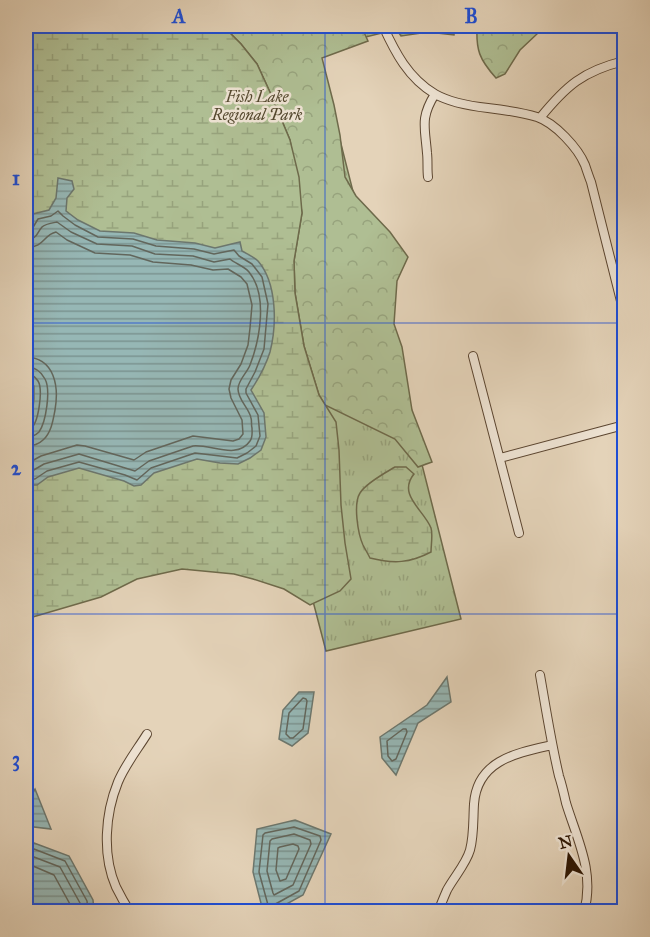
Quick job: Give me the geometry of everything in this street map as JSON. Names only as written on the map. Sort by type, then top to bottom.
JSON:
[{"type":"street","points":[[383,26],[403,65],[418,82],[435,94],[459,103],[540,118],[573,146],[584,163],[591,183],[624,313]]},
{"type":"street","points":[[540,118],[563,91],[579,78],[624,61]]},
{"type":"street","points":[[428,177],[425,117],[429,103],[435,94]]},
{"type":"street","points":[[473,356],[519,533]]},
{"type":"street","points":[[500,458],[624,425]]},
{"type":"street","points":[[540,675],[552,745],[586,864],[587,890],[584,912]]},
{"type":"street","points":[[130,912],[115,886],[108,859],[106,838],[110,807],[118,782],[147,734]]},
{"type":"street","points":[[438,912],[447,890],[470,853],[474,834],[474,802],[477,788],[490,768],[506,757],[552,745]]},
{"type":"green space","points":[[26,26],[223,26],[257,64],[290,140],[299,177],[302,213],[294,261],[295,293],[304,346],[319,395],[336,422],[341,505],[351,579],[340,591],[310,605],[284,589],[253,579],[234,574],[182,569],[137,579],[101,597],[26,619]]},
{"type":"green space","name":"Fish Lake Regional Park","points":[[163,26],[410,26],[317,49],[461,619],[326,651]]},
{"type":"green space","points":[[223,26],[361,26],[368,41],[322,58],[340,135],[345,177],[356,196],[390,232],[408,257],[397,281],[394,324],[402,347],[412,410],[432,462],[418,467],[395,439],[325,405],[319,395],[304,346],[295,293],[294,261],[302,213],[290,140],[257,64]]},
{"type":"green space","points":[[394,26],[455,26],[454,35],[428,32],[401,36]]},
{"type":"green space","points":[[477,26],[550,26],[538,33],[520,50],[505,74],[496,78],[480,54]]},
{"type":"green space","points":[[395,467],[406,467],[414,474],[408,489],[410,496],[428,521],[432,536],[431,552],[409,560],[394,562],[370,558],[361,540],[357,504],[363,489]]},
{"type":"water","points":[[58,178],[72,181],[74,189],[67,198],[66,211],[100,231],[134,233],[157,240],[195,243],[215,248],[240,242],[242,251],[256,260],[264,270],[272,292],[274,329],[268,357],[251,390],[264,413],[266,437],[261,450],[250,458],[238,464],[197,459],[154,473],[141,485],[134,486],[79,468],[48,477],[37,485],[26,485],[26,428],[32,416],[34,399],[34,386],[26,377],[27,226],[33,214],[49,210],[56,198]]},
{"type":"water","points":[[447,677],[451,702],[418,723],[396,775],[382,758],[380,737],[427,705]]},
{"type":"water","points":[[299,692],[314,692],[308,733],[292,746],[279,739],[283,710]]},
{"type":"water","points":[[35,789],[51,829],[26,826],[26,802]]},
{"type":"water","points":[[295,820],[331,834],[303,895],[274,911],[263,911],[253,872],[257,829]]},
{"type":"water","points":[[34,843],[69,856],[93,900],[94,911],[26,911],[26,845]]}]
